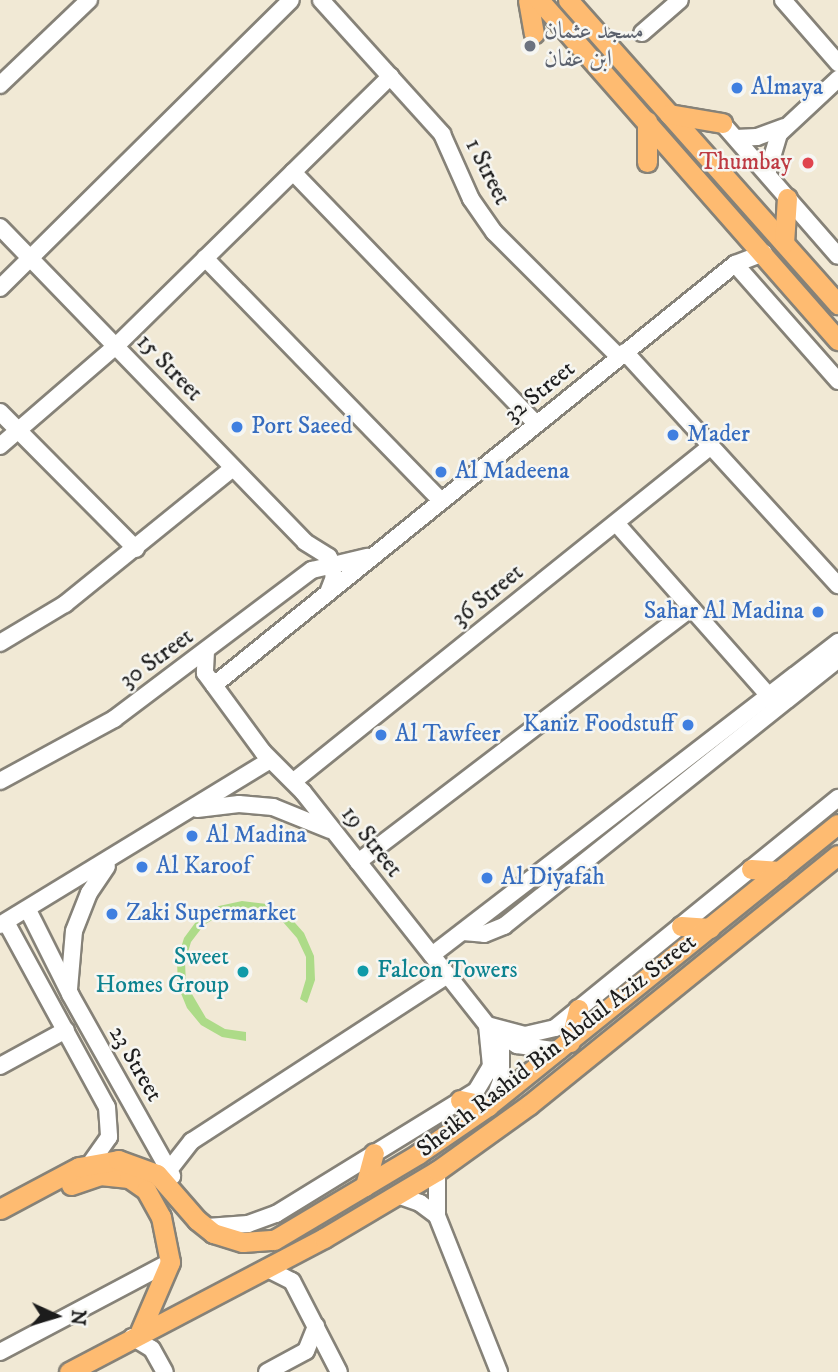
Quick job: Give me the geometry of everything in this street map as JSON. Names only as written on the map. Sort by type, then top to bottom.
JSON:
[{"type":"main road","points":[[528,0],[534,33]]},
{"type":"main road","points":[[539,0],[838,340]]},
{"type":"main road","points":[[568,0],[838,304]]},
{"type":"main road","points":[[669,114],[722,122]]},
{"type":"main road","points":[[647,121],[647,162]]},
{"type":"main road","points":[[785,243],[787,198]]},
{"type":"main road","name":"Sheikh Rashid Bin Abdul Aziz Street","points":[[91,1163],[118,1160],[145,1167],[167,1182],[205,1227],[243,1242],[274,1240],[385,1175],[491,1104],[838,824]]},
{"type":"main road","name":"Sheikh Rashid Bin Abdul Aziz Street","points":[[69,1372],[400,1196],[529,1105],[836,861]]},
{"type":"main road","points":[[751,869],[780,871]]},
{"type":"main road","points":[[681,926],[710,928]]},
{"type":"main road","points":[[565,1046],[578,1009]]},
{"type":"main road","points":[[460,1100],[491,1104]]},
{"type":"main road","points":[[365,1186],[374,1153]]},
{"type":"main road","points":[[1,1209],[91,1163]]},
{"type":"main road","points":[[324,1238],[323,1226],[361,1204],[385,1175]]},
{"type":"main road","points":[[1,1209],[28,1204],[90,1177],[130,1178],[146,1190],[161,1217],[170,1262],[135,1335]]},
{"type":"street","points":[[0,85],[89,0]]},
{"type":"street","points":[[0,288],[291,0]]},
{"type":"street","name":"1 Street","points":[[321,0],[446,140],[471,199],[494,232],[622,355],[711,446],[838,585]]},
{"type":"street","points":[[642,33],[680,0]]},
{"type":"street","points":[[783,0],[838,63]]},
{"type":"street","points":[[0,446],[20,432],[116,346],[391,76]]},
{"type":"street","points":[[766,174],[774,144],[786,126],[838,79]]},
{"type":"street","points":[[722,122],[838,256]]},
{"type":"street","points":[[736,138],[757,137],[786,126]]},
{"type":"street","points":[[293,172],[536,424]]},
{"type":"street","name":"15 Street","points":[[0,227],[305,542],[332,563]]},
{"type":"street","points":[[744,232],[735,264],[838,381]]},
{"type":"street","name":"32 Street","points":[[327,596],[373,555],[735,264],[764,253]]},
{"type":"street","points":[[205,258],[441,501]]},
{"type":"street","points":[[0,412],[136,549]]},
{"type":"street","name":"36 Street","points":[[294,781],[711,446]]},
{"type":"street","points":[[0,643],[65,604],[233,468]]},
{"type":"street","points":[[616,523],[770,697]]},
{"type":"street","points":[[305,542],[310,560],[306,575]]},
{"type":"street","name":"32 Street","points":[[332,563],[373,555]]},
{"type":"street","points":[[211,681],[327,596],[334,576],[332,563]]},
{"type":"street","name":"30 Street","points":[[0,781],[98,730],[306,575],[332,563]]},
{"type":"street","points":[[358,862],[691,608]]},
{"type":"street","points":[[432,955],[838,642]]},
{"type":"street","points":[[206,651],[203,662],[211,681]]},
{"type":"street","points":[[463,932],[484,934],[504,926],[838,659]]},
{"type":"street","points":[[179,671],[211,681]]},
{"type":"street","name":"19 Street","points":[[211,681],[270,760],[294,781],[492,1030],[527,1049],[565,1046]]},
{"type":"street","points":[[3,923],[113,859],[270,760]]},
{"type":"street","points":[[492,1030],[525,1035],[541,1034],[578,1009],[838,798]]},
{"type":"street","points":[[188,811],[256,804],[290,811],[336,833]]},
{"type":"street","points":[[70,995],[74,931],[89,893],[113,859]]},
{"type":"street","name":"23 Street","points":[[28,910],[70,995],[169,1170],[184,1204]]},
{"type":"street","name":"23 Street","points":[[3,923],[66,1030],[109,1114],[106,1144],[91,1163]]},
{"type":"street","points":[[169,1170],[192,1141],[447,975]]},
{"type":"street","points":[[0,1066],[66,1030]]},
{"type":"street","points":[[205,1227],[241,1226],[276,1214],[482,1086],[489,1073],[492,1030]]},
{"type":"street","points":[[491,1104],[502,1069],[492,1030]]},
{"type":"street","points":[[154,1143],[192,1141]]},
{"type":"street","points":[[437,1171],[437,1216],[499,1372]]},
{"type":"street","points":[[400,1196],[420,1203],[437,1216]]},
{"type":"street","points":[[0,1352],[170,1262]]},
{"type":"street","points":[[266,1268],[292,1281],[339,1372]]},
{"type":"street","points":[[267,1372],[306,1350],[316,1326]]},
{"type":"street","points":[[135,1335],[152,1349],[165,1372]]},
{"type":"green space","points":[[242,901],[267,904],[288,915],[304,933],[314,956],[315,980],[307,1003],[300,999],[306,979],[306,957],[297,938],[283,922],[264,912],[243,909],[222,914],[204,925],[191,942],[185,962],[186,984],[206,1018],[225,1029],[246,1032],[246,1041],[222,1037],[201,1025],[187,1008],[178,986],[177,961],[184,938],[198,919],[219,906]]},
{"type":"place","name":"مسجد عثمان ابن عفان","points":[[530,46]]},
{"type":"place","name":"Almaya","points":[[737,88]]},
{"type":"place","name":"Thumbay","points":[[808,163]]},
{"type":"place","name":"Port Saeed","points":[[237,427]]},
{"type":"place","name":"Mader","points":[[673,435]]},
{"type":"place","name":"Al Madeena","points":[[441,472]]},
{"type":"place","name":"Sahar Al Madina","points":[[818,612]]},
{"type":"place","name":"Kaniz Foodstuff","points":[[688,725]]},
{"type":"place","name":"Al Tawfeer","points":[[381,735]]},
{"type":"place","name":"Al Madina","points":[[192,836]]},
{"type":"place","name":"Al Karoof","points":[[142,867]]},
{"type":"place","name":"Al Diyafah","points":[[487,878]]},
{"type":"place","name":"Zaki Supermarket","points":[[112,914]]},
{"type":"place","name":"Falcon Towers","points":[[363,971]]},
{"type":"place","name":"Sweet Homes Group","points":[[243,972]]}]
